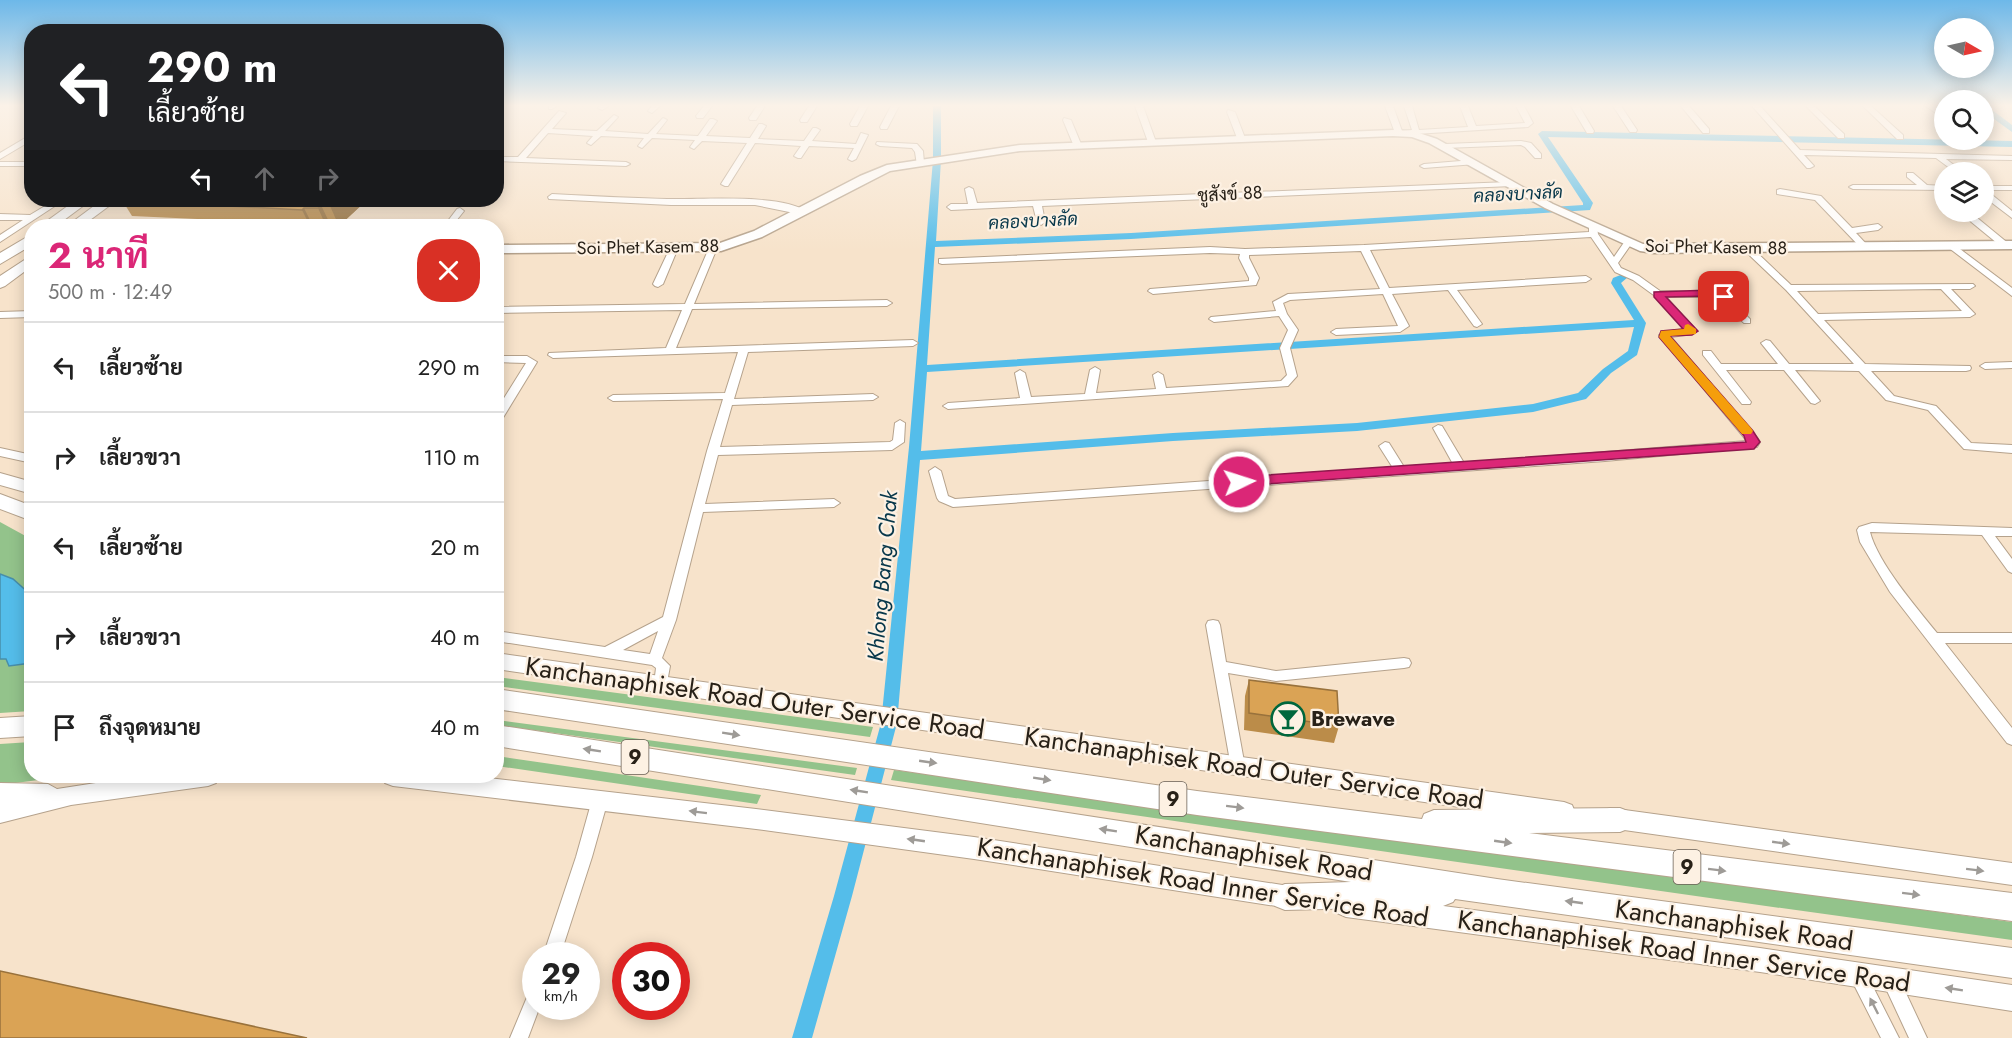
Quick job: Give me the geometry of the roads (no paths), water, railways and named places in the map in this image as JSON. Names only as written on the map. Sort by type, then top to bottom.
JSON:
[{"type":"highway","points":[[0,501],[24,511]]},
{"type":"highway","name":"Kanchanaphisek Road","points":[[504,700],[1197,803],[2012,907]]},
{"type":"highway","points":[[0,728],[24,726]]},
{"type":"highway","name":"Kanchanaphisek Road","points":[[504,736],[1497,892],[2005,963]]},
{"type":"highway","points":[[1362,823],[1620,820]]},
{"type":"highway","points":[[1285,897],[1497,892]]},
{"type":"main road","points":[[46,219],[71,207]]},
{"type":"main road","points":[[57,219],[74,207]]},
{"type":"main road","points":[[84,219],[100,207]]},
{"type":"main road","points":[[0,250],[24,232]]},
{"type":"main road","points":[[0,260],[24,244]]},
{"type":"main road","points":[[2,280],[24,265]]},
{"type":"main road","points":[[0,478],[24,486]]},
{"type":"main road","name":"Kanchanaphisek Road Outer Service Road","points":[[504,663],[2012,874]]},
{"type":"main road","points":[[0,813],[71,795],[158,783]]},
{"type":"main road","name":"Kanchanaphisek Road Inner Service Road","points":[[453,783],[974,848],[1285,897],[1858,974],[2012,998]]},
{"type":"main road","points":[[0,793],[71,795]]},
{"type":"street","points":[[520,160],[525,154]]},
{"type":"street","points":[[725,184],[744,154]]},
{"type":"street","points":[[852,159],[854,154]]},
{"type":"street","points":[[921,154],[924,162]]},
{"type":"street","name":"Soi Phet Kasem 88","points":[[504,249],[713,248],[734,244],[804,212],[877,172],[973,154]]},
{"type":"street","name":"Soi Phet Kasem 88","points":[[1460,154],[1594,230],[1628,243],[1654,249],[2009,245]]},
{"type":"street","points":[[1799,154],[1810,166]]},
{"type":"street","points":[[1883,154],[2012,158]]},
{"type":"street","points":[[1938,156],[1946,162]]},
{"type":"street","points":[[504,159],[626,164]]},
{"type":"street","points":[[1425,166],[1473,162]]},
{"type":"street","points":[[0,164],[24,164]]},
{"type":"street","points":[[1910,175],[1924,187]]},
{"type":"street","name":"ชูสังข์ 88","points":[[951,207],[1509,184]]},
{"type":"street","points":[[1853,187],[1934,188]]},
{"type":"street","points":[[1994,189],[2012,188]]},
{"type":"street","points":[[969,189],[973,206]]},
{"type":"street","points":[[1780,192],[1818,198],[1865,247]]},
{"type":"street","points":[[552,197],[665,202],[746,201],[804,212]]},
{"type":"street","points":[[1994,199],[2012,215]]},
{"type":"street","points":[[1037,203],[1041,222]]},
{"type":"street","points":[[40,219],[53,207]]},
{"type":"street","points":[[454,219],[460,212]]},
{"type":"street","points":[[0,217],[24,223]]},
{"type":"street","points":[[1978,222],[2009,245]]},
{"type":"street","points":[[1850,231],[1878,227]]},
{"type":"street","points":[[0,239],[24,229]]},
{"type":"street","points":[[935,471],[943,498],[953,503],[1461,467],[1753,444],[1754,442],[1738,419],[1665,337],[1665,333],[1692,331],[1658,294],[1636,278],[1618,270],[1594,230],[1364,248],[1245,252],[1218,249],[942,261]]},
{"type":"street","points":[[1614,263],[1628,243]]},
{"type":"street","points":[[1952,246],[2012,293]]},
{"type":"street","points":[[658,284],[674,248]]},
{"type":"street","points":[[670,350],[713,248]]},
{"type":"street","points":[[1336,332],[1403,328],[1388,291],[1364,248]]},
{"type":"street","points":[[1748,249],[1789,288],[1890,398],[1896,402],[1926,405],[1932,408],[1968,446],[2012,448]]},
{"type":"street","points":[[1153,291],[1253,283],[1254,278],[1244,258],[1245,252]]},
{"type":"street","points":[[948,406],[1284,384],[1292,376],[1286,346],[1293,330],[1281,313],[1278,302],[1288,297],[1586,279]]},
{"type":"street","points":[[1789,288],[1970,286]]},
{"type":"street","points":[[1450,287],[1477,324]]},
{"type":"street","points":[[1816,317],[1970,314],[1944,287]]},
{"type":"street","points":[[1658,294],[1718,294],[1747,321]]},
{"type":"street","points":[[504,310],[887,303]]},
{"type":"street","points":[[1214,319],[1281,313]]},
{"type":"street","points":[[0,315],[24,314]]},
{"type":"street","points":[[553,355],[912,343]]},
{"type":"street","points":[[1766,343],[1815,401]]},
{"type":"street","points":[[655,660],[669,620],[698,508],[744,348]]},
{"type":"street","points":[[1707,353],[1746,402]]},
{"type":"street","points":[[504,359],[527,359],[532,362],[504,408]]},
{"type":"street","points":[[1985,366],[2012,365]]},
{"type":"street","points":[[1719,368],[1966,368]]},
{"type":"street","points":[[1090,397],[1095,370]]},
{"type":"street","points":[[1020,373],[1026,401]]},
{"type":"street","points":[[1158,375],[1162,392]]},
{"type":"street","points":[[613,398],[873,397]]},
{"type":"street","points":[[714,452],[892,446],[898,442],[900,423]]},
{"type":"street","points":[[1438,428],[1461,467]]},
{"type":"street","points":[[1385,446],[1400,471]]},
{"type":"street","points":[[0,452],[24,457]]},
{"type":"street","points":[[698,508],[834,503]]},
{"type":"street","points":[[2012,532],[1872,527],[1863,530],[1866,542],[1895,589],[2012,739]]},
{"type":"street","points":[[1984,531],[2012,568]]},
{"type":"street","points":[[607,652],[669,620]]},
{"type":"street","points":[[1213,625],[1238,767]]},
{"type":"street","points":[[504,637],[655,660],[663,666],[661,684]]},
{"type":"street","points":[[1933,638],[2012,638]]},
{"type":"street","points":[[1221,666],[1276,676],[1404,663]]},
{"type":"street","points":[[556,942],[600,800]]},
{"type":"street","points":[[1858,974],[1890,1038]]},
{"type":"street","points":[[1890,979],[1918,1038]]},
{"type":"street","points":[[519,1038],[526,1020]]},
{"type":"water","points":[[0,574],[13,579],[24,589],[24,664],[9,666],[6,659],[0,659]]},
{"type":"waterway","name":"Khlong Bang Chak","points":[[931,244],[937,154]]},
{"type":"waterway","name":"คลองบางลัด","points":[[931,244],[1131,236],[1587,208],[1588,203],[1556,154]]},
{"type":"waterway","name":"Khlong Bang Chak","points":[[921,369],[931,244]]},
{"type":"waterway","points":[[1623,277],[1616,283],[1640,323]]},
{"type":"waterway","points":[[914,456],[1173,437],[1357,427],[1533,408],[1582,396],[1607,371],[1633,353],[1640,323]]},
{"type":"waterway","points":[[921,369],[1640,323]]},
{"type":"waterway","name":"Khlong Bang Chak","points":[[914,456],[921,369]]},
{"type":"waterway","name":"Khlong Bang Chak","points":[[802,1038],[889,723],[914,456]]},
{"type":"place","name":"Brewave","points":[[1288,719]]}]
